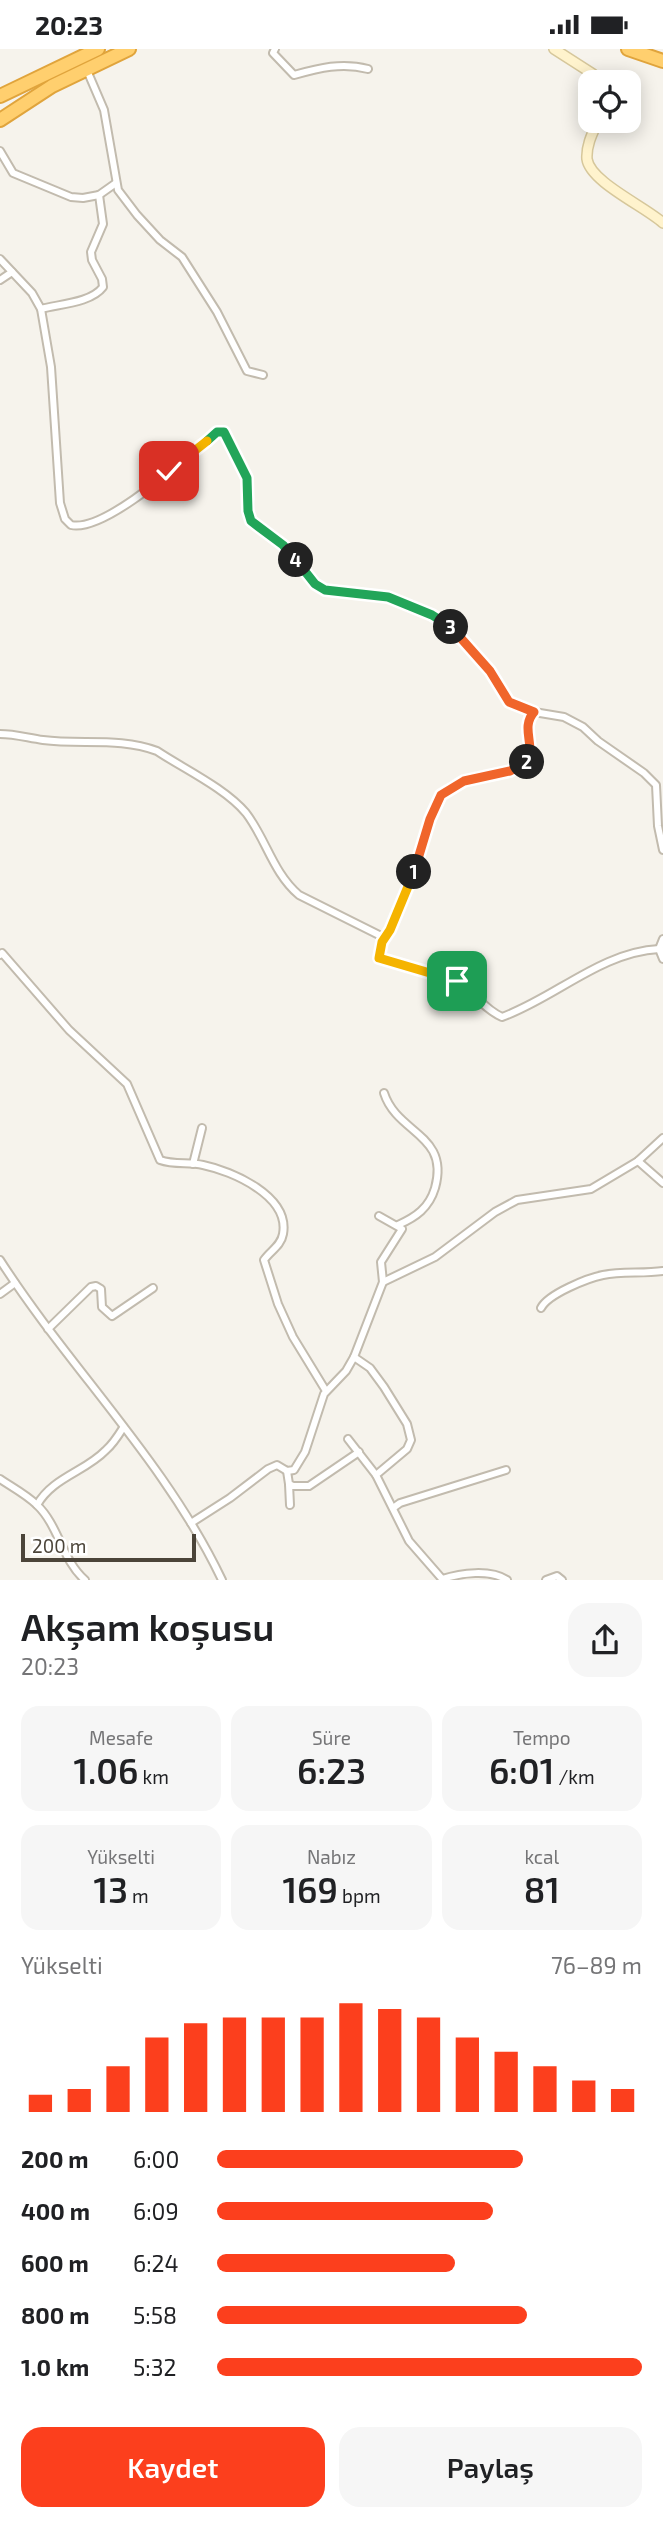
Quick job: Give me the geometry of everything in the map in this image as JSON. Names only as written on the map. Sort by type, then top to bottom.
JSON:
[{"type":"highway","points":[[0,96],[98,49]]},
{"type":"highway","points":[[0,120],[52,86],[129,49]]},
{"type":"highway","points":[[628,49],[663,61]]},
{"type":"street","points":[[275,49],[273,53],[294,75],[322,67],[352,65],[368,69]]},
{"type":"street","points":[[554,49],[587,70]]},
{"type":"street","points":[[643,54],[648,61],[663,68]]},
{"type":"street","points":[[86,68],[104,110],[118,190],[136,215],[168,248],[182,257],[217,312],[247,371],[263,375]]},
{"type":"street","points":[[592,133],[587,160],[598,178],[654,214],[663,223]]},
{"type":"street","points":[[0,151],[13,173],[71,197],[100,195],[116,183]]},
{"type":"street","points":[[41,309],[79,300],[100,292],[103,287],[91,252],[103,224],[100,195]]},
{"type":"street","points":[[0,259],[32,293],[41,309],[51,367],[60,503],[65,519],[71,525],[88,524],[120,510],[217,432],[224,432],[247,478],[251,521],[283,545],[315,584],[325,590],[388,597],[432,615],[451,627],[477,656],[490,671],[509,702],[534,712],[564,717],[583,727],[598,741],[644,773],[656,785],[657,826],[663,850]]},
{"type":"street","points":[[0,280],[12,272]]},
{"type":"street","points":[[534,712],[528,719],[527,727],[531,752],[529,761],[510,771],[464,781],[441,795],[430,819],[412,879],[382,942],[379,958],[457,981],[464,985],[481,1005],[502,1017],[522,1010],[576,977],[625,956],[647,949],[661,949]]},
{"type":"street","points":[[0,734],[44,740],[124,743],[157,751],[237,804],[248,816],[288,885],[299,895],[384,938]]},
{"type":"street","points":[[663,939],[663,958]]},
{"type":"street","points":[[1,953],[69,1030],[127,1084],[160,1160],[170,1164],[193,1164],[223,1170],[252,1182],[267,1196],[283,1222],[283,1236],[277,1247],[264,1260],[278,1304],[293,1337],[326,1391]]},
{"type":"street","points":[[384,1093],[400,1118],[432,1147],[438,1164],[439,1175],[425,1208],[398,1225]]},
{"type":"street","points":[[193,1164],[202,1128]]},
{"type":"street","points":[[383,1282],[435,1257],[495,1212],[517,1200],[591,1189],[638,1161],[663,1138]]},
{"type":"street","points":[[638,1161],[663,1183]]},
{"type":"street","points":[[191,1523],[268,1469],[277,1465],[287,1471],[294,1470],[305,1452],[326,1391],[346,1371],[354,1357],[383,1282],[381,1262],[402,1229],[380,1216]]},
{"type":"street","points":[[0,1260],[191,1523],[222,1580]]},
{"type":"street","points":[[541,1308],[558,1293],[604,1275],[663,1271]]},
{"type":"street","points":[[0,1294],[15,1283]]},
{"type":"street","points":[[48,1329],[91,1287],[101,1289],[102,1307],[112,1316],[153,1288]]},
{"type":"street","points":[[354,1357],[370,1368],[384,1387],[407,1424],[411,1440],[407,1449],[376,1475]]},
{"type":"street","points":[[37,1505],[55,1484],[105,1452],[123,1428]]},
{"type":"street","points":[[348,1439],[376,1475],[410,1541],[442,1579],[454,1575],[483,1573],[507,1580]]},
{"type":"street","points":[[289,1484],[309,1486],[359,1452]]},
{"type":"street","points":[[393,1508],[400,1503],[506,1470]]},
{"type":"street","points":[[287,1471],[290,1505]]},
{"type":"street","points":[[0,1479],[37,1505],[73,1570],[85,1580]]},
{"type":"street","points":[[546,1580],[557,1576],[562,1580]]},
{"type":"route","points":[[169,471],[217,432],[224,432],[247,478],[251,521],[283,545],[315,584],[325,590],[388,597],[432,615],[451,627],[477,656],[490,671],[509,702],[534,712],[528,719],[527,727],[531,752],[529,761],[510,771],[464,781],[450,787],[441,795],[430,819],[412,879],[382,942],[379,958],[457,981]]}]
